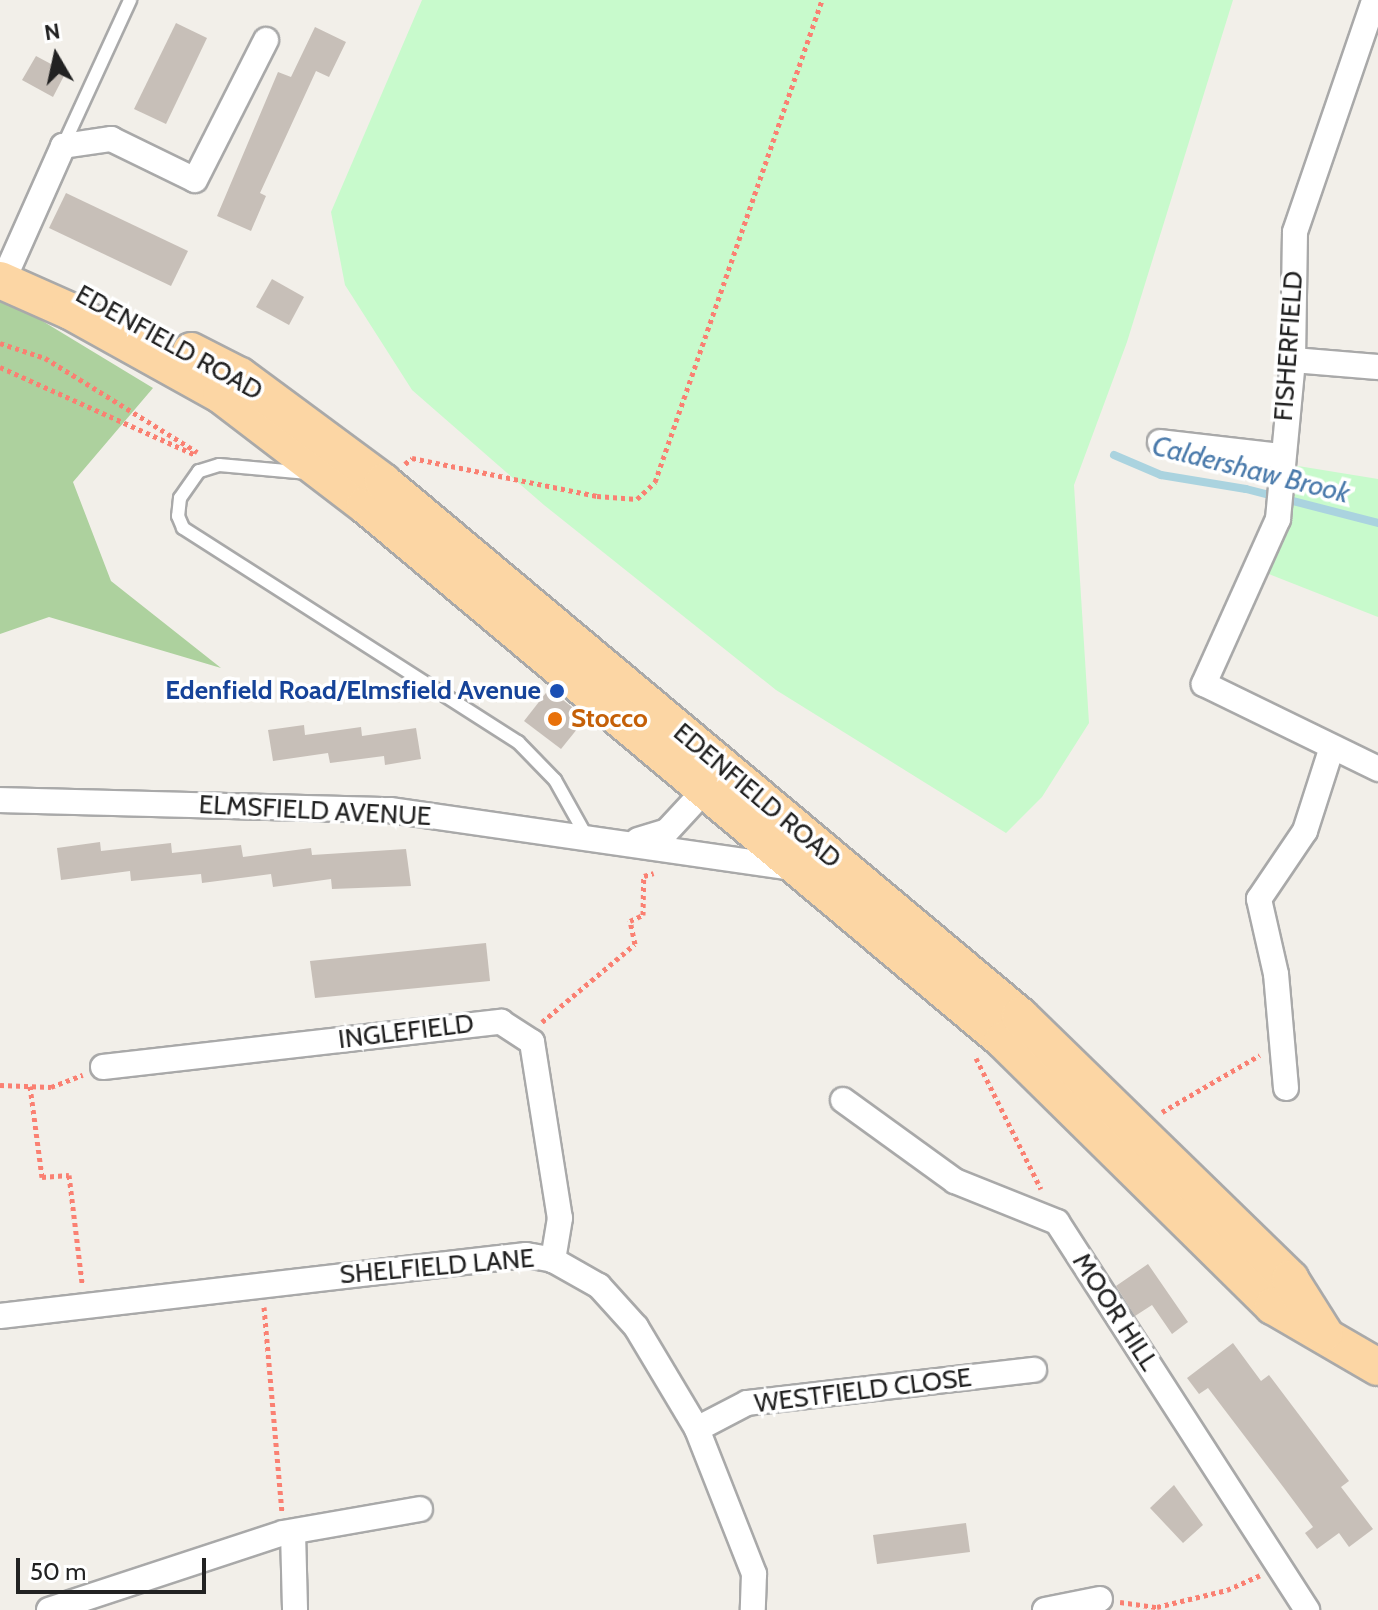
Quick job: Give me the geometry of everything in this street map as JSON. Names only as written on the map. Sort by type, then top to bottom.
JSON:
[{"type":"main road","name":"EDENFIELD ROAD","points":[[4,269],[240,376],[383,482],[714,780],[792,868],[1003,1040],[1116,1123],[1290,1279],[1327,1339],[1378,1367]]},
{"type":"main road","name":"EDENFIELD ROAD","points":[[4,269],[70,311],[221,395],[324,474],[1020,1016],[1116,1123]]},
{"type":"street","name":"FISHERFIELD","points":[[1368,4],[1295,232],[1293,360],[1280,468],[1278,519],[1204,684],[1378,769]]},
{"type":"street","points":[[4,269],[63,146],[111,139],[195,180],[266,40]]},
{"type":"street","points":[[1293,360],[1378,367]]},
{"type":"street","points":[[1160,442],[1176,447],[1194,432],[1280,468]]},
{"type":"street","points":[[1286,1088],[1276,974],[1259,899],[1305,831],[1332,747]]},
{"type":"street","name":"ELMSFIELD AVENUE","points":[[629,843],[667,831],[714,780]]},
{"type":"street","name":"ELMSFIELD AVENUE","points":[[0,800],[390,810],[588,839],[667,846],[792,868]]},
{"type":"street","name":"INGLEFIELD","points":[[103,1067],[501,1022],[524,1037]]},
{"type":"street","points":[[524,1037],[532,1042],[560,1218],[553,1260]]},
{"type":"street","points":[[843,1100],[955,1181],[1057,1222]]},
{"type":"street","name":"MOOR HILL","points":[[1057,1222],[1307,1610]]},
{"type":"street","name":"SHELFIELD LANE","points":[[0,1316],[84,1303],[526,1255],[553,1260],[599,1286],[636,1327],[697,1429],[754,1574],[753,1610]]},
{"type":"street","name":"WESTFIELD CLOSE","points":[[697,1429],[747,1403],[1034,1370]]},
{"type":"street","points":[[49,1610],[288,1533],[420,1509]]},
{"type":"street","points":[[288,1533],[295,1610]]},
{"type":"street","points":[[1045,1610],[1100,1599]]},
{"type":"lane","points":[[63,146],[130,0]]},
{"type":"lane","points":[[324,474],[219,465],[199,471],[180,498],[183,528],[518,742],[555,780],[588,839]]},
{"type":"path","points":[[383,482],[412,458],[597,496],[637,499],[655,482],[822,0]]},
{"type":"path","points":[[0,343],[45,358],[219,465]]},
{"type":"path","points":[[0,367],[219,465]]},
{"type":"path","points":[[524,1037],[635,944],[630,921],[643,915],[644,876],[660,872],[667,846]]},
{"type":"path","points":[[1116,1123],[1283,1044]]},
{"type":"path","points":[[975,1055],[1057,1222]]},
{"type":"path","points":[[0,1085],[51,1087],[103,1067]]},
{"type":"path","points":[[30,1086],[42,1177],[69,1175],[84,1303]]},
{"type":"path","points":[[262,1283],[288,1533]]},
{"type":"path","points":[[1100,1599],[1157,1607],[1227,1590],[1279,1566]]},
{"type":"green space","points":[[422,0],[1233,0],[1127,342],[1074,485],[1089,723],[1042,797],[1006,833],[776,690],[544,505],[412,390],[345,285],[331,212]]},
{"type":"green space","points":[[0,301],[21,308],[153,388],[73,482],[111,581],[221,668],[49,617],[0,634]]},
{"type":"green space","points":[[1292,465],[1378,479],[1378,617],[1256,569]]},
{"type":"building","points":[[176,23],[207,38],[166,124],[134,109]]},
{"type":"building","points":[[315,27],[346,42],[329,77],[316,71],[260,193],[266,196],[251,231],[217,216],[278,72],[291,77]]},
{"type":"building","points":[[36,56],[66,72],[53,97],[22,80]]},
{"type":"building","points":[[66,193],[188,251],[171,286],[49,228]]},
{"type":"building","points":[[272,279],[304,297],[289,325],[256,307]]},
{"type":"building","name":"Stocco","points":[[549,689],[586,718],[561,749],[524,721]]},
{"type":"building","points":[[304,725],[305,735],[361,727],[362,736],[416,728],[421,759],[385,765],[384,756],[330,763],[328,753],[273,761],[268,730]]},
{"type":"building","points":[[100,842],[101,851],[171,843],[172,853],[241,845],[243,857],[311,848],[312,855],[406,849],[411,886],[332,889],[331,879],[273,887],[271,874],[202,883],[201,874],[131,881],[130,871],[61,880],[57,848]]},
{"type":"building","points":[[486,943],[490,981],[315,998],[310,961]]},
{"type":"building","points":[[1148,1264],[1188,1322],[1172,1334],[1152,1305],[1135,1316],[1116,1286]]},
{"type":"building","points":[[1233,1343],[1261,1381],[1269,1375],[1349,1481],[1341,1487],[1373,1529],[1349,1547],[1339,1533],[1317,1549],[1305,1533],[1313,1527],[1208,1388],[1199,1394],[1187,1378]]},
{"type":"building","points":[[1174,1485],[1203,1525],[1183,1543],[1150,1508]]},
{"type":"building","points":[[966,1523],[970,1552],[877,1564],[873,1535]]},
{"type":"waterway","name":"Caldershaw Brook","points":[[1114,455],[1161,475],[1246,489],[1378,523]]},
{"type":"place","name":"Edenfield Road/Elmsfield Avenue","points":[[557,691]]},
{"type":"place","name":"Stocco","points":[[555,719]]}]
